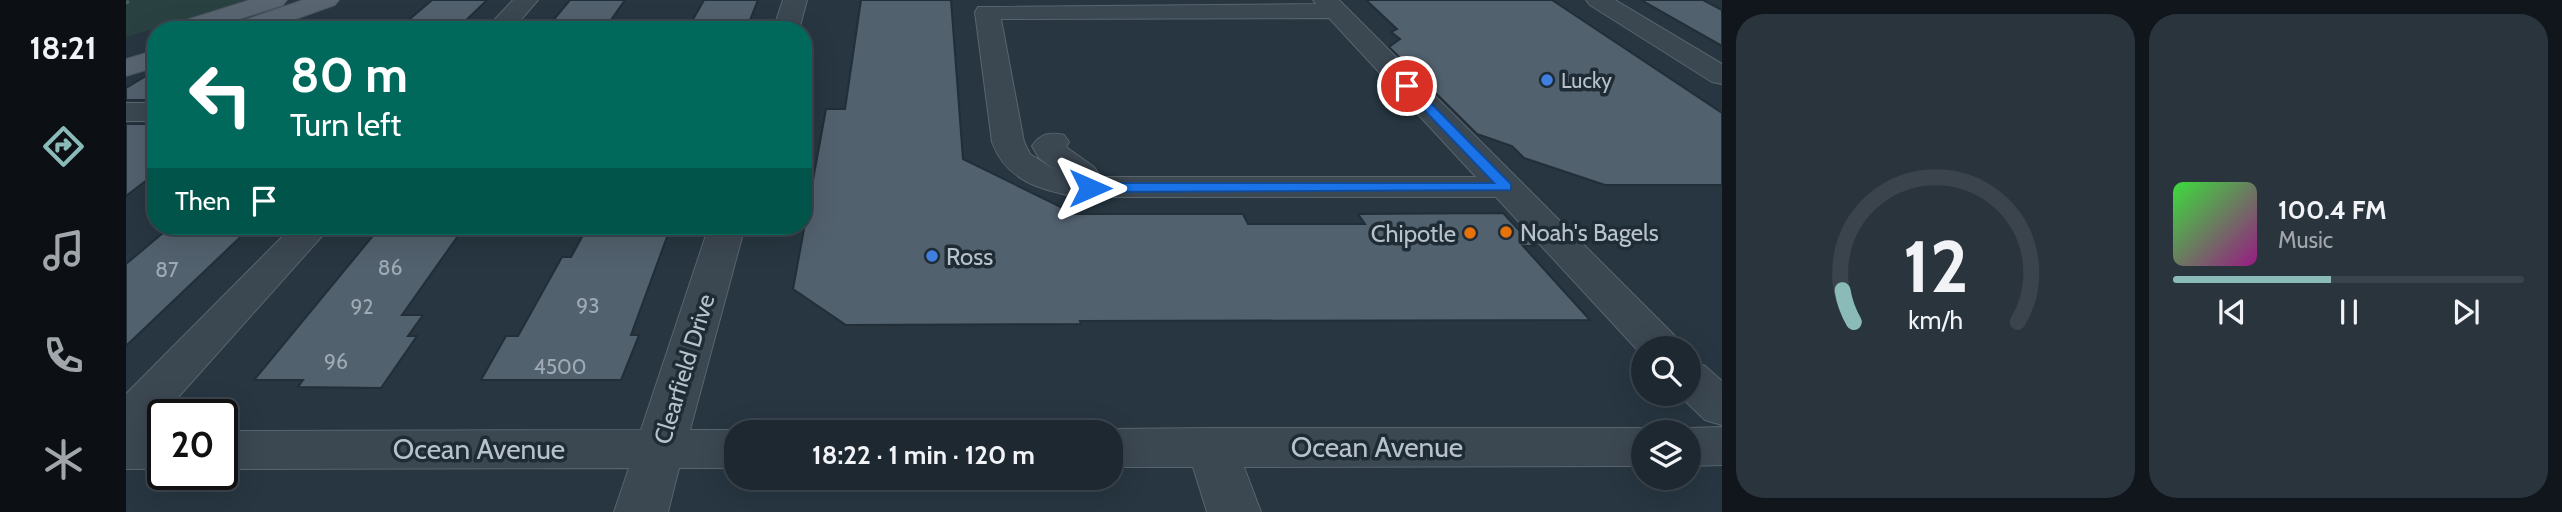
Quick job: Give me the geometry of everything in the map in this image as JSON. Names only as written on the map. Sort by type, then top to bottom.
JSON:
[{"type":"main road","points":[[208,21],[275,0]]},
{"type":"main road","points":[[265,21],[327,0]]},
{"type":"main road","points":[[126,43],[147,38]]},
{"type":"main road","points":[[126,68],[147,61]]},
{"type":"street","points":[[506,21],[526,0]]},
{"type":"street","points":[[789,21],[795,0]]},
{"type":"street","points":[[1598,0],[1722,76]]},
{"type":"street","points":[[1506,187],[1090,188],[1043,178],[1012,155],[987,12],[1330,6],[1506,187],[1649,336]]},
{"type":"street","points":[[126,112],[147,112]]},
{"type":"street","points":[[1053,142],[1048,146],[1050,151],[1087,178],[1090,188]]},
{"type":"street","points":[[126,424],[304,235]]},
{"type":"street","name":"Clearfield Drive","points":[[641,512],[724,235]]},
{"type":"street","points":[[1701,388],[1722,408]]},
{"type":"street","points":[[1701,447],[1722,446]]},
{"type":"street","points":[[1212,447],[1234,512]]},
{"type":"street","name":"Ocean Avenue","points":[[1123,448],[1631,447]]},
{"type":"street","name":"Ocean Avenue","points":[[238,450],[724,449]]},
{"type":"street","points":[[126,450],[147,450]]},
{"type":"path","points":[[126,3],[131,0]]},
{"type":"green space","points":[[126,0],[253,0],[181,21],[147,21],[147,31],[126,37]]},
{"type":"building","points":[[432,0],[487,0],[465,21],[408,21]]},
{"type":"building","points":[[570,0],[625,0],[610,21],[552,21]]},
{"type":"building","points":[[704,0],[758,0],[750,21],[692,21]]},
{"type":"building","points":[[861,0],[951,0],[963,159],[1075,214],[1243,214],[1248,224],[1365,224],[1358,214],[1503,213],[1534,246],[1523,246],[1590,320],[1080,321],[1081,324],[846,325],[793,289],[803,235],[812,235],[812,185],[826,109],[845,109]]},
{"type":"building","name":"Lucky","points":[[1366,0],[1552,0],[1722,113],[1722,185],[1605,185],[1524,158],[1512,146],[1477,134],[1389,47],[1400,39],[1391,32],[1397,29]]},
{"type":"building","points":[[1641,0],[1703,0],[1722,10],[1722,46]]},
{"type":"building","points":[[147,75],[147,100],[126,100],[126,88]]},
{"type":"building","points":[[126,124],[147,124],[147,180],[126,196]]},
{"type":"building","points":[[160,235],[243,235],[126,346],[126,264]]},
{"type":"building","points":[[374,235],[459,235],[402,315],[423,315],[408,336],[417,336],[381,388],[298,387],[303,380],[254,380]]},
{"type":"building","points":[[583,235],[668,235],[631,335],[639,335],[621,380],[481,380],[506,336],[518,336],[562,257],[571,257]]},
{"type":"place","name":"Lucky","points":[[1547,80]]},
{"type":"place","name":"Noah's Bagels","points":[[1506,232]]},
{"type":"place","name":"Chipotle","points":[[1470,233]]},
{"type":"place","name":"Ross","points":[[932,256]]},
{"type":"route","points":[[1090,188],[1506,187],[1407,86]]}]
